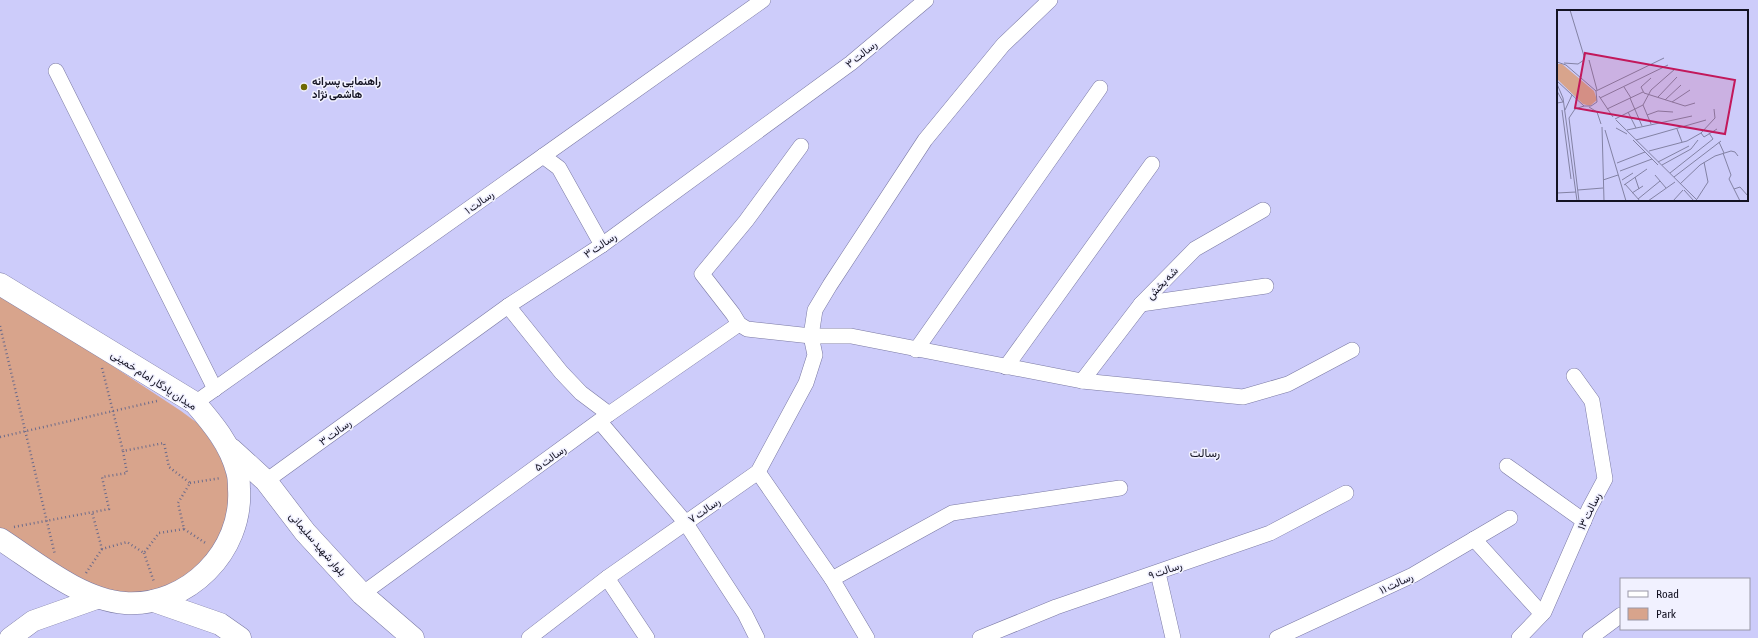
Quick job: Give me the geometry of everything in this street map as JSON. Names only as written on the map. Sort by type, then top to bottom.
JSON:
[{"type":"main road","name":"میدان یادگار امام خمینی","points":[[0,284],[195,403],[213,423],[228,446],[238,473],[240,501],[235,529],[222,554],[204,576],[180,592],[155,594],[126,603],[98,598],[72,586],[4,534]]},
{"type":"main road","name":"بلوار شهید سلیمانی","points":[[228,446],[266,481],[306,532],[362,594],[413,638]]},
{"type":"main road","points":[[155,594],[220,624],[240,638]]},
{"type":"main road","points":[[10,638],[33,621],[98,598]]},
{"type":"street","name":"رسالت ۱","points":[[195,403],[763,0]]},
{"type":"street","name":"رسالت ۳","points":[[266,481],[508,306],[602,245],[851,63],[926,0]]},
{"type":"street","name":"رسالت ۷","points":[[530,638],[607,578],[758,472],[806,383],[815,355],[811,336],[815,310],[925,140],[1003,45],[1050,0]]},
{"type":"street","points":[[56,71],[215,389]]},
{"type":"street","points":[[916,350],[1100,88]]},
{"type":"street","points":[[801,146],[746,221],[702,274],[739,324],[747,329],[811,336],[851,336],[916,350],[1082,381],[1243,396],[1288,384],[1352,350]]},
{"type":"street","points":[[543,156],[559,168],[602,245]]},
{"type":"street","points":[[1006,367],[1152,164]]},
{"type":"street","name":"شه بخش","points":[[1082,381],[1141,304],[1195,249],[1263,210]]},
{"type":"street","points":[[1141,304],[1266,286]]},
{"type":"street","points":[[508,306],[561,372],[604,418],[685,522],[745,614],[757,638]]},
{"type":"street","name":"رسالت ۵","points":[[362,594],[604,418],[739,324]]},
{"type":"street","name":"رسالت ۱۳","points":[[1519,638],[1542,614],[1584,521],[1605,479],[1592,401],[1574,376]]},
{"type":"street","points":[[1506,466],[1584,521]]},
{"type":"street","points":[[758,472],[832,579],[867,638]]},
{"type":"street","points":[[832,579],[952,513],[1120,488]]},
{"type":"street","name":"رسالت ۹","points":[[980,638],[1056,607],[1270,534],[1346,493]]},
{"type":"street","name":"رسالت ۱۱","points":[[1277,638],[1413,575],[1510,518]]},
{"type":"street","points":[[1474,539],[1542,614]]},
{"type":"street","points":[[1158,573],[1173,638]]},
{"type":"street","points":[[607,578],[647,638]]},
{"type":"street","points":[[1590,638],[1620,616]]},
{"type":"path","points":[[0,326],[57,562]]},
{"type":"path","points":[[4,534],[47,520],[109,509],[102,477],[127,473],[101,363],[106,367]]},
{"type":"path","points":[[0,437],[158,400],[153,397]]},
{"type":"path","points":[[123,451],[164,443],[169,467],[190,483],[222,478]]},
{"type":"path","points":[[220,471],[223,482]]},
{"type":"path","points":[[184,529],[178,503],[190,483]]},
{"type":"path","points":[[92,512],[102,549]]},
{"type":"path","points":[[144,553],[159,533],[184,529],[213,548]]},
{"type":"path","points":[[83,577],[102,549],[127,542],[144,553],[155,594]]},
{"type":"green space","points":[[0,296],[96,355],[181,411],[200,425],[221,457],[232,492],[223,542],[175,586],[138,593],[110,591],[90,586],[0,530]]},
{"type":"place","name":"راهنمایی پسرانه هاشمی نژاد","points":[[304,87]]},
{"type":"district","name":"رسالت","points":[[1205,453]]}]
